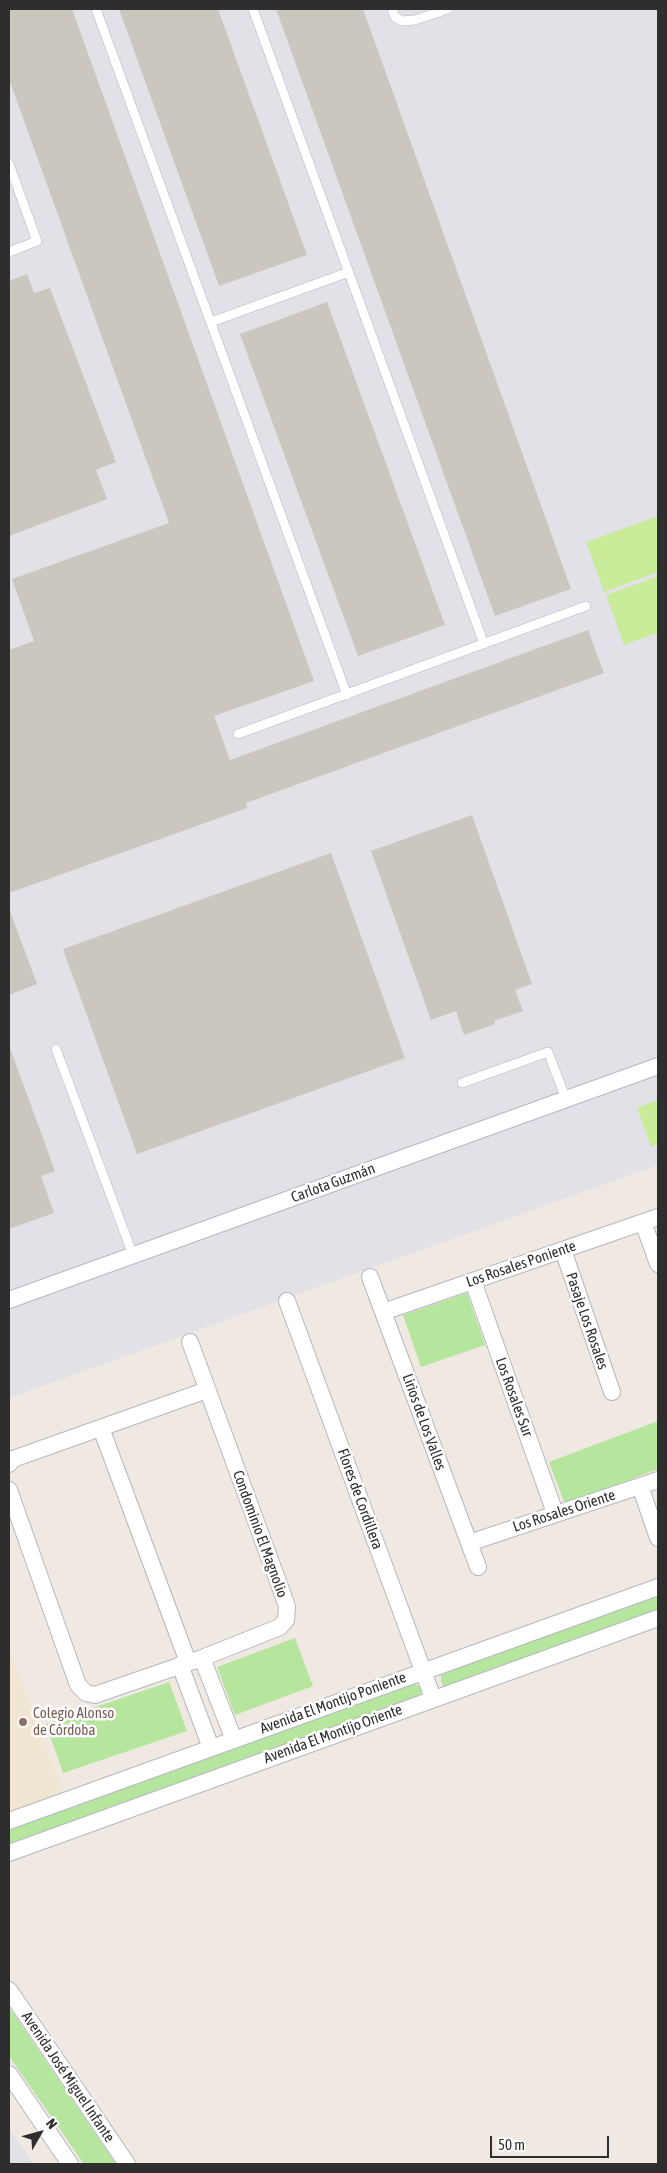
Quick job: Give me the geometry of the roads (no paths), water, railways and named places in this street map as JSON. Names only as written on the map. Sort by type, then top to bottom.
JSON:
[{"type":"street","name":"Carlota Guzmán","points":[[9,1300],[658,1066]]},
{"type":"street","name":"Los Rosales Poniente","points":[[383,1312],[658,1217]]},
{"type":"street","points":[[643,1222],[658,1264]]},
{"type":"street","name":"Pasaje Los Rosales","points":[[563,1250],[612,1392]]},
{"type":"street","name":"Lirios de Los Valles","points":[[370,1277],[478,1567]]},
{"type":"street","name":"Los Rosales Sur","points":[[473,1281],[556,1513]]},
{"type":"street","name":"Flores de Cordillera","points":[[286,1301],[433,1698]]},
{"type":"street","name":"Condominio El Magnolio","points":[[9,1490],[78,1684],[86,1693],[95,1695],[190,1662],[280,1627],[286,1620],[288,1611],[190,1342]]},
{"type":"street","points":[[9,1464],[13,1459],[207,1390]]},
{"type":"street","points":[[101,1428],[190,1662],[210,1748]]},
{"type":"street","name":"Los Rosales Oriente","points":[[469,1543],[658,1480]]},
{"type":"street","points":[[640,1486],[658,1538]]},
{"type":"street","name":"Avenida El Montijo Poniente","points":[[9,1821],[423,1670],[658,1587]]},
{"type":"street","name":"Avenida El Montijo Oriente","points":[[9,1853],[658,1618]]},
{"type":"street","points":[[190,1662],[234,1740]]},
{"type":"street","name":"Avenida José Miguel Infante","points":[[12,1998],[127,2164]]},
{"type":"street","points":[[9,2074],[70,2164]]},
{"type":"lane","points":[[96,9],[347,695]]},
{"type":"lane","points":[[254,9],[484,644]]},
{"type":"lane","points":[[392,9],[395,17],[402,22],[415,20],[448,9]]},
{"type":"lane","points":[[9,164],[37,241],[9,252]]},
{"type":"lane","points":[[211,322],[349,272]]},
{"type":"lane","points":[[238,734],[586,606]]},
{"type":"lane","points":[[56,1049],[133,1255]]},
{"type":"lane","points":[[462,1083],[548,1052],[566,1099]]},
{"type":"place","name":"Colegio Alonso de Córdoba","points":[[23,1722]]}]
